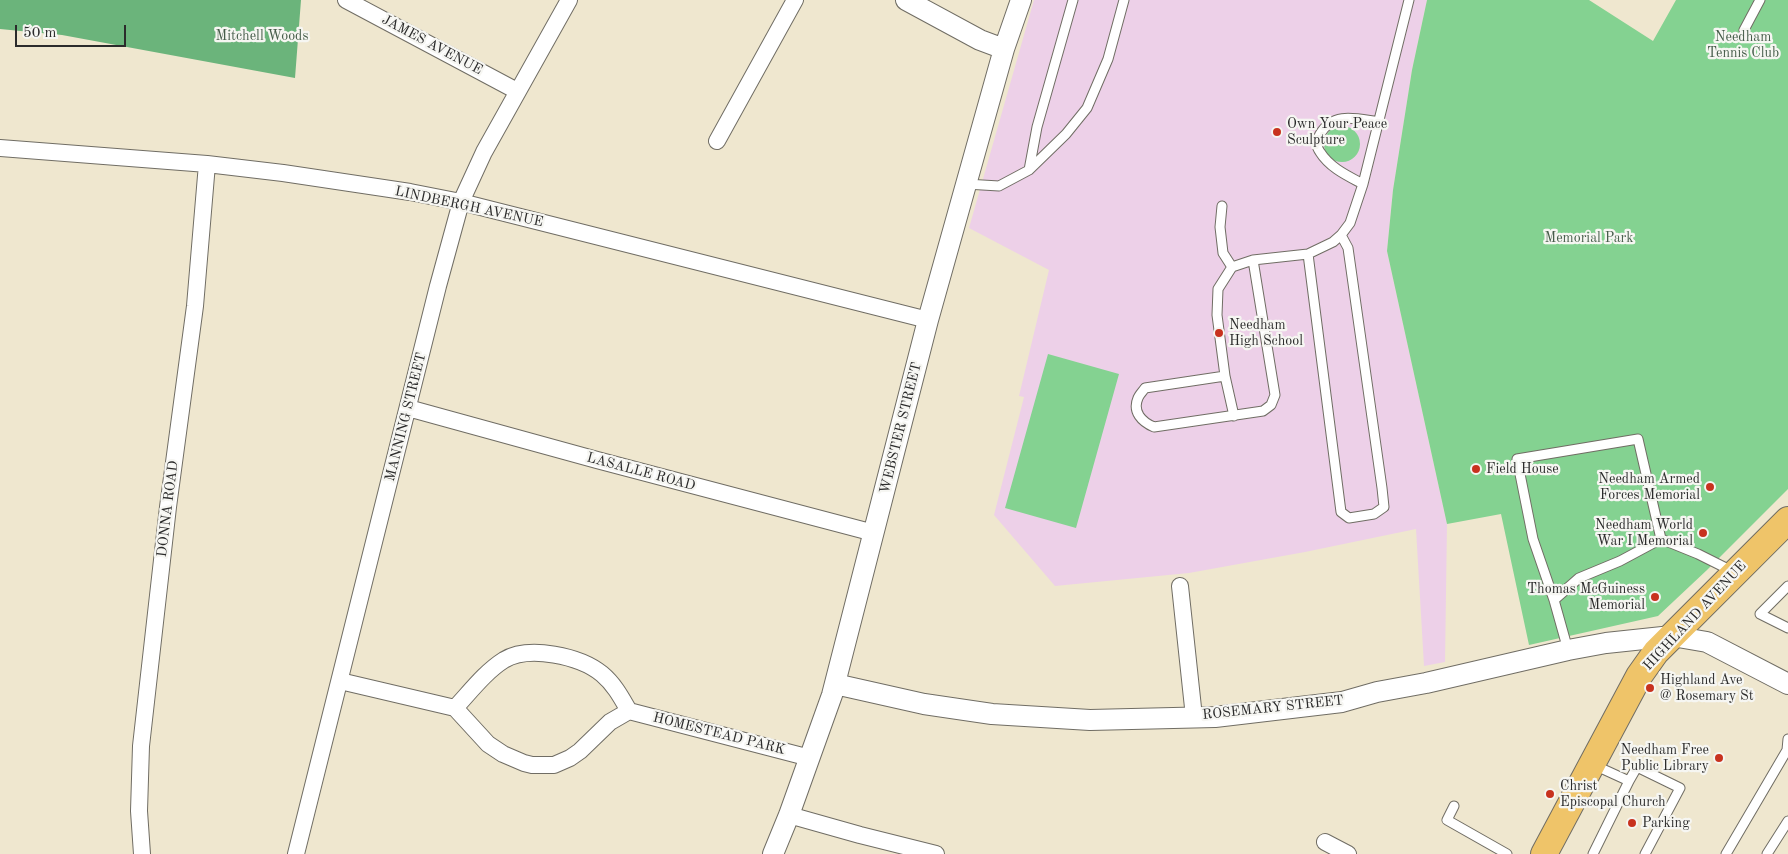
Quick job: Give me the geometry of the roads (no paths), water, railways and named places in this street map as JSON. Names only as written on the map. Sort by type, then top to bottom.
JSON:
[{"type":"main road","name":"HIGHLAND AVENUE","points":[[1547,853],[1639,676],[1656,652],[1788,520]]},
{"type":"street","name":"JAMES AVENUE","points":[[346,0],[517,91]]},
{"type":"street","name":"MANNING STREET","points":[[296,854],[461,202],[484,152],[569,0]]},
{"type":"street","points":[[717,141],[795,0]]},
{"type":"street","points":[[906,0],[980,40],[1004,49]]},
{"type":"street","name":"WEBSTER STREET","points":[[773,854],[810,758],[835,684],[928,320],[1004,49],[1021,0]]},
{"type":"street","name":"LINDBERGH AVENUE","points":[[0,148],[207,164],[410,192],[461,202],[928,320]]},
{"type":"street","name":"DONNA ROAD","points":[[142,854],[139,811],[141,746],[168,507],[195,306],[207,164]]},
{"type":"street","name":"LASALLE ROAD","points":[[408,408],[874,533]]},
{"type":"street","points":[[1180,586],[1194,716]]},
{"type":"street","name":"ROSEMARY STREET","points":[[835,684],[924,704],[992,714],[1090,720],[1194,716],[1215,717],[1342,702],[1377,692],[1426,683],[1568,650],[1606,643],[1672,636],[1707,642],[1788,684]]},
{"type":"street","points":[[340,681],[455,708],[488,744],[503,754],[524,763],[544,766],[562,763],[570,758],[610,722],[629,711],[618,691],[603,675],[594,669],[575,660],[536,653],[519,654],[504,660],[487,673],[455,708]]},
{"type":"street","name":"HOMESTEAD PARK","points":[[629,711],[810,758]]},
{"type":"street","points":[[789,814],[860,835],[936,854]]},
{"type":"street","points":[[1325,842],[1348,854]]},
{"type":"lane","points":[[1029,170],[1037,127],[1073,0]]},
{"type":"lane","points":[[966,184],[999,186],[1029,170],[1066,134],[1086,108],[1108,59],[1124,0]]},
{"type":"lane","points":[[1234,416],[1225,376],[1217,314],[1218,289],[1232,267],[1252,260],[1308,254],[1333,242],[1350,223],[1363,184],[1409,0]]},
{"type":"lane","points":[[1744,30],[1760,0]]},
{"type":"lane","points":[[1363,184],[1334,168],[1319,151],[1317,140],[1326,125],[1345,117],[1379,122]]},
{"type":"lane","points":[[1222,206],[1220,227],[1223,253],[1232,267]]},
{"type":"lane","points":[[1308,254],[1342,512],[1349,518],[1374,514],[1384,507],[1382,488],[1348,248],[1341,235]]},
{"type":"lane","points":[[1225,376],[1145,388],[1137,398],[1137,412],[1144,423],[1154,427],[1263,411],[1271,404],[1275,395],[1252,260]]},
{"type":"lane","points":[[1568,650],[1554,600],[1533,539],[1517,458],[1638,439],[1662,539]]},
{"type":"lane","points":[[1662,539],[1698,554],[1734,573]]},
{"type":"lane","points":[[1554,600],[1579,578],[1620,561],[1662,539]]},
{"type":"lane","points":[[1788,586],[1760,614],[1788,628]]},
{"type":"lane","points":[[1726,854],[1786,756],[1788,739]]},
{"type":"lane","points":[[1592,764],[1629,781]]},
{"type":"lane","points":[[1593,854],[1637,767],[1680,788],[1645,854]]},
{"type":"lane","points":[[1454,806],[1447,820],[1507,854]]},
{"type":"lane","points":[[1767,854],[1788,821]]},
{"type":"place","name":"Own Your Peace Sculpture","points":[[1277,132]]},
{"type":"place","name":"Needham High School","points":[[1219,333]]},
{"type":"place","name":"Field House","points":[[1476,469]]},
{"type":"place","name":"Needham Armed Forces Memorial","points":[[1710,487]]},
{"type":"place","name":"Needham World War I Memorial","points":[[1703,533]]},
{"type":"place","name":"Thomas McGuiness Memorial","points":[[1655,597]]},
{"type":"place","name":"Highland Ave @ Rosemary St","points":[[1650,688]]},
{"type":"place","name":"Needham Free Public Library","points":[[1719,758]]},
{"type":"place","name":"Christ Episcopal Church","points":[[1550,794]]},
{"type":"place","name":"Parking","points":[[1632,823]]},
{"type":"park label","name":"Mitchell Woods","points":[[262,36]]},
{"type":"park label","name":"Needham Tennis Club","points":[[1743,46]]},
{"type":"park label","name":"Memorial Park","points":[[1589,238]]}]
